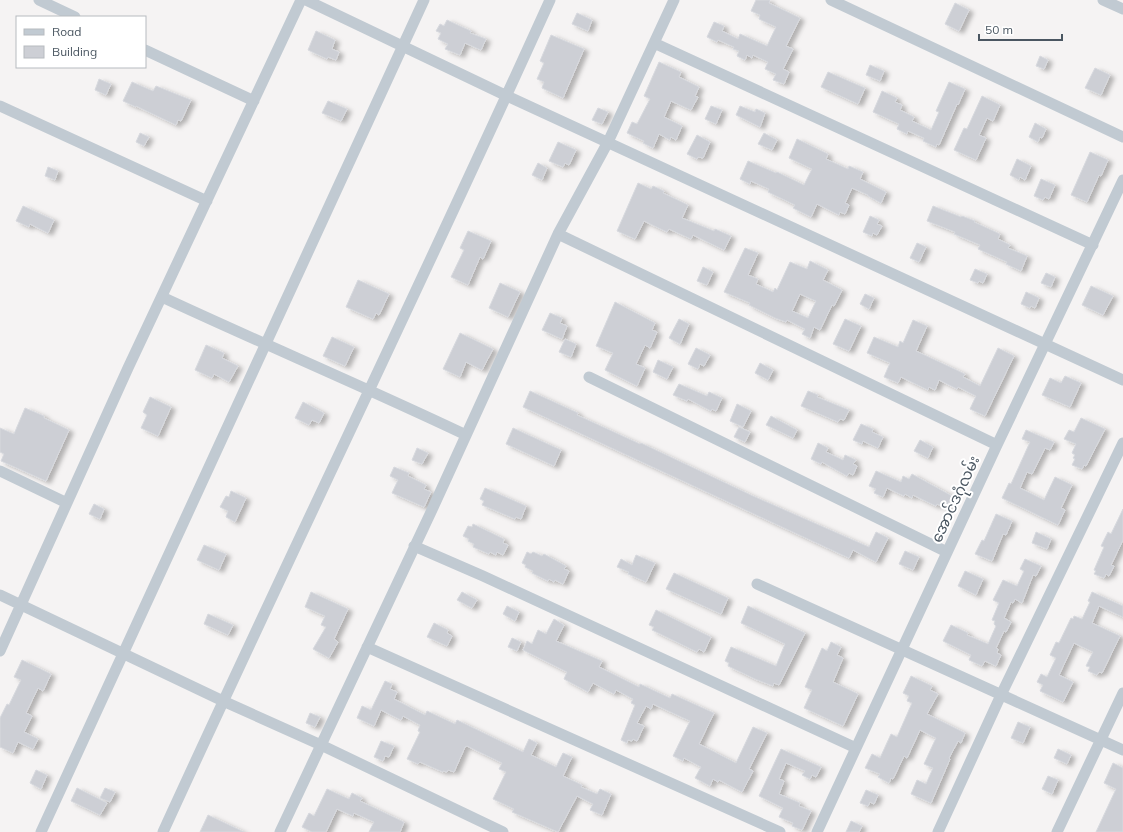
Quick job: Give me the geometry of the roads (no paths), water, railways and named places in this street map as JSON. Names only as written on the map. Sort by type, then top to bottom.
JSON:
[{"type":"street","points":[[39,0],[73,16]]},
{"type":"street","points":[[0,651],[162,297],[301,0]]},
{"type":"street","points":[[306,0],[507,96],[1123,380]]},
{"type":"street","points":[[41,832],[424,0]]},
{"type":"street","points":[[163,832],[371,390],[550,0]]},
{"type":"street","points":[[280,832],[466,435],[558,234],[608,142],[674,0]]},
{"type":"street","points":[[831,0],[1123,137]]},
{"type":"street","points":[[1103,0],[1123,9]]},
{"type":"street","points":[[654,43],[1092,245]]},
{"type":"street","points":[[146,50],[254,101]]},
{"type":"street","points":[[0,106],[207,201]]},
{"type":"street","name":"အောင်ဒဂုံလမ်း","points":[[816,832],[1123,180]]},
{"type":"street","points":[[558,234],[997,445]]},
{"type":"street","points":[[162,297],[265,345],[371,390],[466,435]]},
{"type":"street","points":[[589,377],[947,552]]},
{"type":"street","points":[[938,832],[1123,443]]},
{"type":"street","points":[[0,471],[67,503]]},
{"type":"street","points":[[414,546],[483,576],[856,748]]},
{"type":"street","points":[[757,584],[1123,750]]},
{"type":"street","points":[[0,595],[223,702],[321,745],[503,832]]},
{"type":"street","points":[[367,647],[780,832]]},
{"type":"street","points":[[1057,832],[1123,693]]}]
